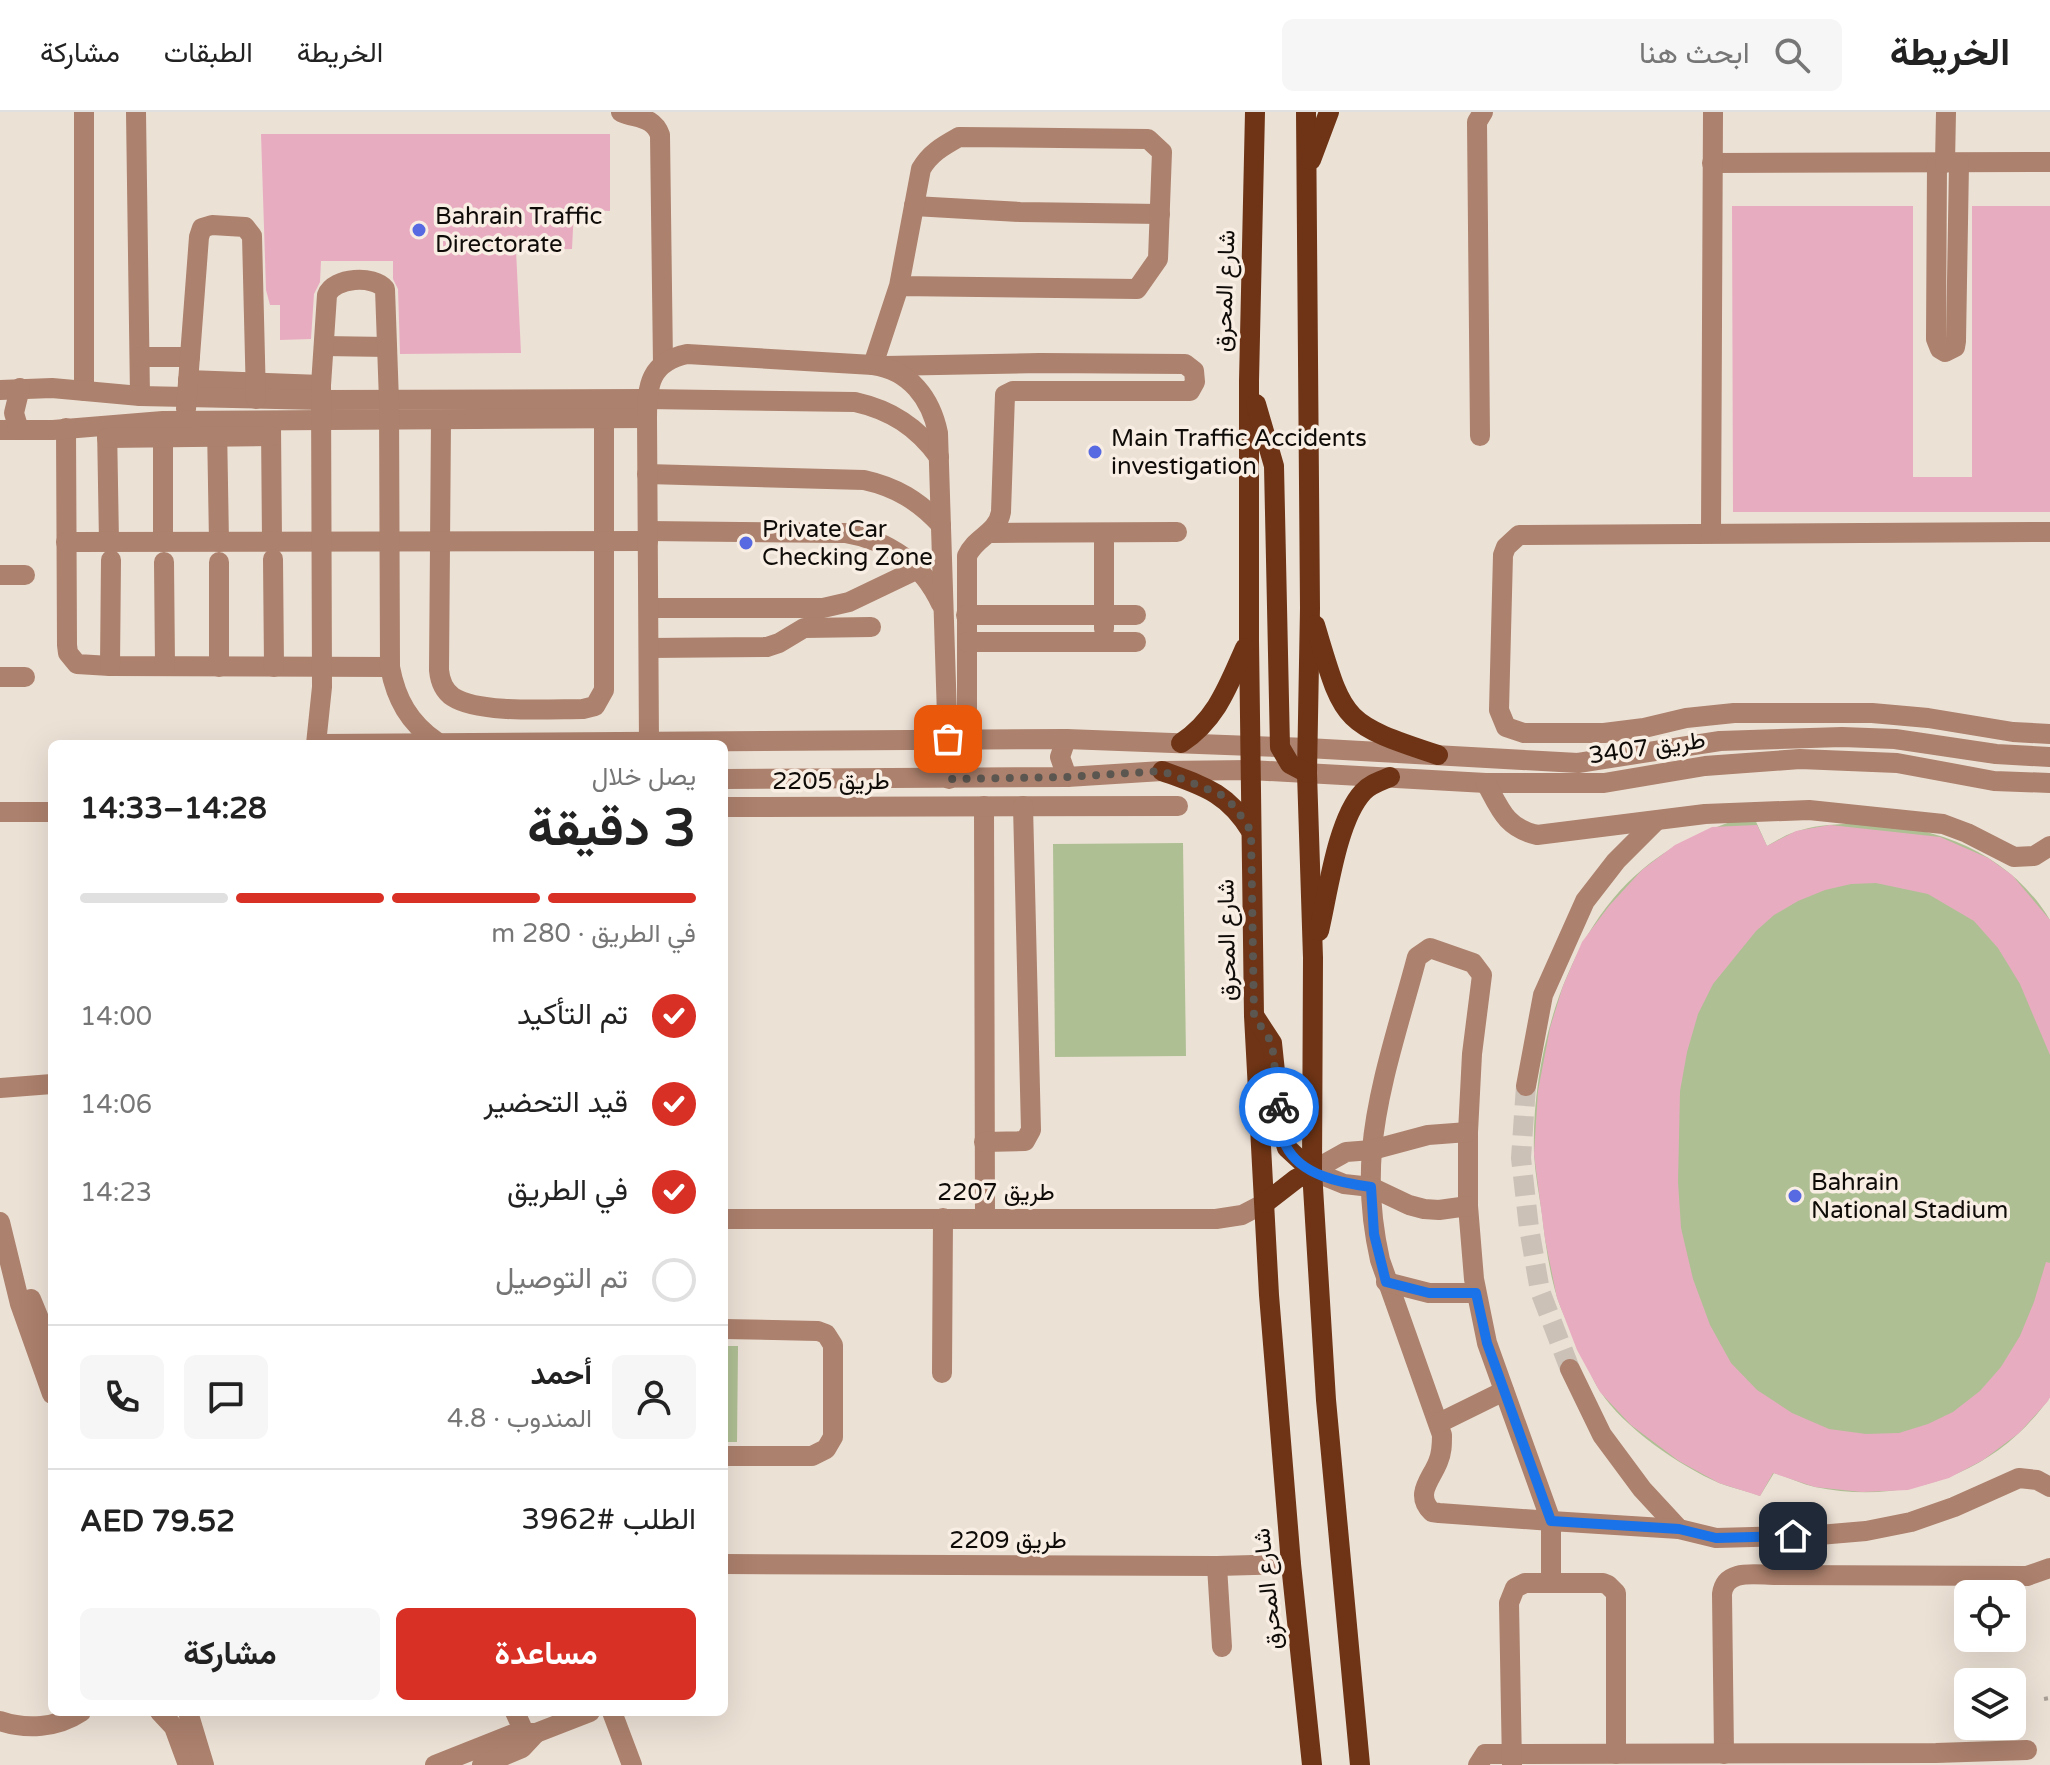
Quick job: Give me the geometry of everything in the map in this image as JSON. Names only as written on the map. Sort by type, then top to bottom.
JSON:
[{"type":"main road","points":[[1243,112],[1255,174]]},
{"type":"main road","name":"شارع المحرق","points":[[1255,112],[1249,381],[1254,1016],[1269,1295],[1291,1564],[1312,1765]]},
{"type":"main road","points":[[1306,112],[1310,608],[1307,773],[1313,958],[1312,1171],[1326,1400],[1360,1765]]},
{"type":"main road","points":[[1307,171],[1329,112]]},
{"type":"main road","points":[[1249,381],[1274,466],[1280,747],[1290,764],[1307,773]]},
{"type":"main road","points":[[1310,608],[1336,695],[1344,709],[1369,731],[1438,755]]},
{"type":"main road","points":[[1181,743],[1207,723],[1249,641]]},
{"type":"main road","points":[[1162,771],[1220,794],[1235,807],[1251,831]]},
{"type":"main road","points":[[1313,958],[1344,824],[1364,790],[1390,777]]},
{"type":"main road","points":[[1254,1016],[1272,1043],[1281,1129],[1287,1148],[1312,1171]]},
{"type":"main road","points":[[1265,1203],[1312,1171]]},
{"type":"street","points":[[84,112],[84,391]]},
{"type":"street","points":[[136,112],[140,396]]},
{"type":"street","points":[[621,112],[649,120],[655,124],[660,135],[663,364]]},
{"type":"street","points":[[1480,436],[1477,122],[1483,112]]},
{"type":"street","points":[[1711,533],[1713,112]]},
{"type":"street","points":[[1946,112],[1956,341],[1955,347],[1945,352],[1937,345],[1947,163]]},
{"type":"street","points":[[879,365],[899,286],[921,169],[927,158],[959,137],[1148,139],[1162,152],[1158,259],[1137,289],[899,286]]},
{"type":"street","points":[[1712,163],[2050,162]]},
{"type":"street","points":[[914,206],[1020,212],[1160,214]]},
{"type":"street","points":[[186,421],[199,233],[208,225],[245,227],[251,232],[256,390]]},
{"type":"street","points":[[318,740],[322,667],[321,402],[328,290],[340,282],[374,282],[385,289],[390,667],[404,709],[434,740]]},
{"type":"street","points":[[324,346],[387,347]]},
{"type":"street","points":[[649,740],[647,408],[649,386],[663,364],[687,354],[879,365],[1185,364],[1194,371],[1195,382],[1190,391],[1008,392],[1004,400],[999,520],[991,533],[975,544],[967,556],[967,713],[961,728],[948,739]]},
{"type":"street","points":[[140,357],[190,357]]},
{"type":"street","points":[[879,365],[915,385],[927,399],[938,433],[949,779]]},
{"type":"street","points":[[321,402],[271,429],[10,430],[14,413],[10,389],[140,396],[188,388],[256,390],[441,420],[523,410],[604,418],[647,408]]},
{"type":"street","points":[[389,411],[855,402],[903,420],[917,430],[939,457]]},
{"type":"street","points":[[441,420],[440,678],[447,692],[461,701],[481,707],[583,709],[600,701],[604,690],[604,418]]},
{"type":"street","points":[[163,429],[186,421],[217,429]]},
{"type":"street","points":[[66,428],[68,653],[72,659],[83,666],[390,667]]},
{"type":"street","points":[[163,429],[165,666]]},
{"type":"street","points":[[217,429],[219,667]]},
{"type":"street","points":[[271,429],[274,667]]},
{"type":"street","points":[[107,431],[110,666]]},
{"type":"street","points":[[647,474],[864,480],[906,495],[941,525]]},
{"type":"street","points":[[991,533],[1177,532]]},
{"type":"street","points":[[2050,532],[1529,534],[1511,540],[1503,555],[1499,710],[1506,727],[1514,731],[1578,734],[1623,732],[1719,714],[1816,712],[1899,714],[1984,729],[2050,734]]},
{"type":"street","points":[[66,542],[110,551],[219,552],[272,550],[321,542],[604,541],[648,536],[845,533],[877,541],[905,557],[929,582],[944,611]]},
{"type":"street","points":[[1104,533],[1104,642]]},
{"type":"street","points":[[649,608],[823,608],[849,602],[918,569]]},
{"type":"street","points":[[0,575],[25,575]]},
{"type":"street","points":[[966,615],[1136,615]]},
{"type":"street","points":[[1006,615],[1006,642]]},
{"type":"street","points":[[1066,615],[1066,642]]},
{"type":"street","points":[[649,648],[767,647],[804,628],[871,627]]},
{"type":"street","points":[[967,642],[1136,642]]},
{"type":"street","points":[[0,677],[25,677]]},
{"type":"street","points":[[1719,714],[1721,764]]},
{"type":"street","name":"طريق 3407","points":[[728,742],[1066,739],[1578,763],[1720,741],[1842,737],[1895,739],[1996,754],[2050,757]]},
{"type":"street","points":[[1066,739],[1060,757],[1067,777]]},
{"type":"street","name":"طريق 3407","points":[[728,779],[1067,777],[1250,770],[1486,783],[1604,783],[1721,764],[1800,759],[1897,763],[1994,781],[2050,783]]},
{"type":"street","points":[[1486,783],[1505,819],[1537,835],[1743,811],[1837,811],[1943,824],[2014,857],[2034,856],[2050,846]]},
{"type":"street","points":[[984,806],[985,1218]]},
{"type":"street","points":[[984,1142],[1025,1141],[1031,1130],[1023,806]]},
{"type":"street","name":"طريق 2205","points":[[728,807],[1178,806]]},
{"type":"street","points":[[0,812],[48,812]]},
{"type":"street","points":[[1526,1086],[1543,995],[1585,901],[1616,861],[1656,821]]},
{"type":"street","points":[[1555,1583],[1551,1521],[1487,1343],[1476,1293],[1468,1206],[1468,1132],[1472,1054],[1482,975],[1473,963],[1430,948],[1417,957],[1392,1050],[1372,1150],[1371,1187],[1374,1234],[1386,1282],[1442,1435],[1440,1459],[1423,1495],[1432,1512],[1551,1521],[1679,1529],[1716,1538],[1819,1535],[1866,1531],[1933,1515],[2010,1480],[2028,1478],[2050,1487]]},
{"type":"street","points":[[0,1088],[48,1084]]},
{"type":"street","points":[[1312,1171],[1346,1152],[1372,1150],[1428,1135],[1468,1132]]},
{"type":"street","points":[[1312,1171],[1344,1184],[1371,1187],[1424,1209],[1468,1206]]},
{"type":"street","name":"طريق 2207","points":[[728,1219],[1216,1219],[1242,1215],[1265,1203]]},
{"type":"street","points":[[942,1373],[943,1218]]},
{"type":"street","points":[[1,1226],[48,1340]]},
{"type":"street","points":[[1,1226],[20,1304],[48,1383]]},
{"type":"street","points":[[1386,1282],[1429,1293],[1476,1293]]},
{"type":"street","points":[[728,1329],[818,1331],[826,1334],[833,1345],[833,1437],[826,1449],[812,1456],[728,1456]]},
{"type":"street","points":[[1570,1369],[1602,1435],[1642,1489],[1679,1529]]},
{"type":"street","points":[[1439,1423],[1504,1391]]},
{"type":"street","name":"طريق 2209","points":[[728,1564],[1291,1564]]},
{"type":"street","points":[[1217,1566],[1222,1647]]},
{"type":"street","points":[[1724,1754],[1722,1588],[1734,1576],[2027,1576],[2050,1568]]},
{"type":"street","points":[[1512,1760],[1510,1597],[1520,1585],[1603,1583],[1616,1593],[1616,1754]]},
{"type":"street","points":[[0,1721],[23,1727],[49,1725],[71,1716]]},
{"type":"street","points":[[164,1716],[174,1727],[188,1765]]},
{"type":"street","points":[[189,1716],[204,1765]]},
{"type":"street","points":[[518,1716],[530,1733]]},
{"type":"street","points":[[447,1763],[579,1716]]},
{"type":"street","points":[[614,1716],[632,1765]]},
{"type":"street","points":[[482,1765],[522,1748],[530,1733]]},
{"type":"street","points":[[1478,1765],[1485,1754],[1512,1760],[1616,1754],[1980,1759],[2027,1750]]},
{"type":"green space","name":"Bahrain National Stadium","points":[[1753,815],[1767,846],[1801,830],[1836,824],[1878,824],[1936,835],[1989,858],[2012,875],[2033,896],[2050,920],[2050,1397],[2028,1424],[2004,1446],[1946,1478],[1915,1487],[1882,1492],[1849,1492],[1810,1486],[1774,1473],[1760,1496],[1719,1483],[1687,1467],[1637,1431],[1600,1391],[1562,1310],[1552,1277],[1535,1169],[1535,1116],[1547,1037],[1574,960],[1593,925],[1617,894],[1644,868],[1696,836]]},
{"type":"green space","points":[[1183,843],[1186,1056],[1055,1057],[1053,844]]},
{"type":"green space","points":[[728,1346],[738,1346],[737,1442],[728,1442]]},
{"type":"building","name":"Bahrain Traffic Directorate","points":[[261,134],[610,134],[610,211],[574,209],[572,249],[516,250],[521,353],[400,354],[398,289],[393,279],[393,261],[321,261],[320,282],[314,294],[311,339],[280,340],[280,305],[270,305],[266,290]]},
{"type":"building","points":[[1732,206],[1913,206],[1913,477],[1972,477],[1972,206],[2050,206],[2050,512],[1733,512]]},
{"type":"building","points":[[1757,825],[1767,846],[1796,831],[1830,825],[1940,837],[1988,858],[2012,875],[2050,920],[2050,1055],[2020,984],[1998,948],[1974,921],[1928,894],[1876,883],[1851,884],[1825,890],[1774,915],[1756,931],[1713,984],[1698,1014],[1687,1052],[1680,1091],[1678,1182],[1681,1228],[1693,1279],[1710,1325],[1731,1363],[1757,1390],[1792,1413],[1829,1429],[1866,1434],[1899,1433],[1953,1412],[1980,1391],[2001,1367],[2020,1336],[2046,1262],[2050,1263],[2048,1401],[2019,1433],[1983,1460],[1949,1478],[1908,1490],[1862,1492],[1815,1487],[1773,1473],[1760,1496],[1719,1483],[1679,1461],[1631,1425],[1600,1392],[1577,1350],[1557,1298],[1545,1239],[1534,1154],[1538,1091],[1550,1028],[1563,986],[1582,942],[1642,870],[1675,845],[1712,827]]},
{"type":"tunnel","points":[[1526,1086],[1521,1158],[1529,1228],[1540,1291],[1570,1369]]},
{"type":"way so far","points":[[948,739],[949,779],[1067,777],[1162,771],[1213,790],[1235,807],[1251,831],[1254,1016],[1272,1043],[1279,1107]]},
{"type":"place","name":"Bahrain Traffic Directorate","points":[[419,230]]},
{"type":"place","name":"Main Traffic Accidents investigation","points":[[1095,452]]},
{"type":"place","name":"Private Car Checking Zone","points":[[746,543]]},
{"type":"place","name":"Bahrain National Stadium","points":[[1795,1196]]},
{"type":"route","points":[[1279,1107],[1287,1148],[1299,1160],[1312,1171],[1344,1184],[1371,1187],[1374,1234],[1386,1282],[1429,1293],[1476,1293],[1487,1343],[1551,1521],[1679,1529],[1716,1538],[1793,1536]]}]
